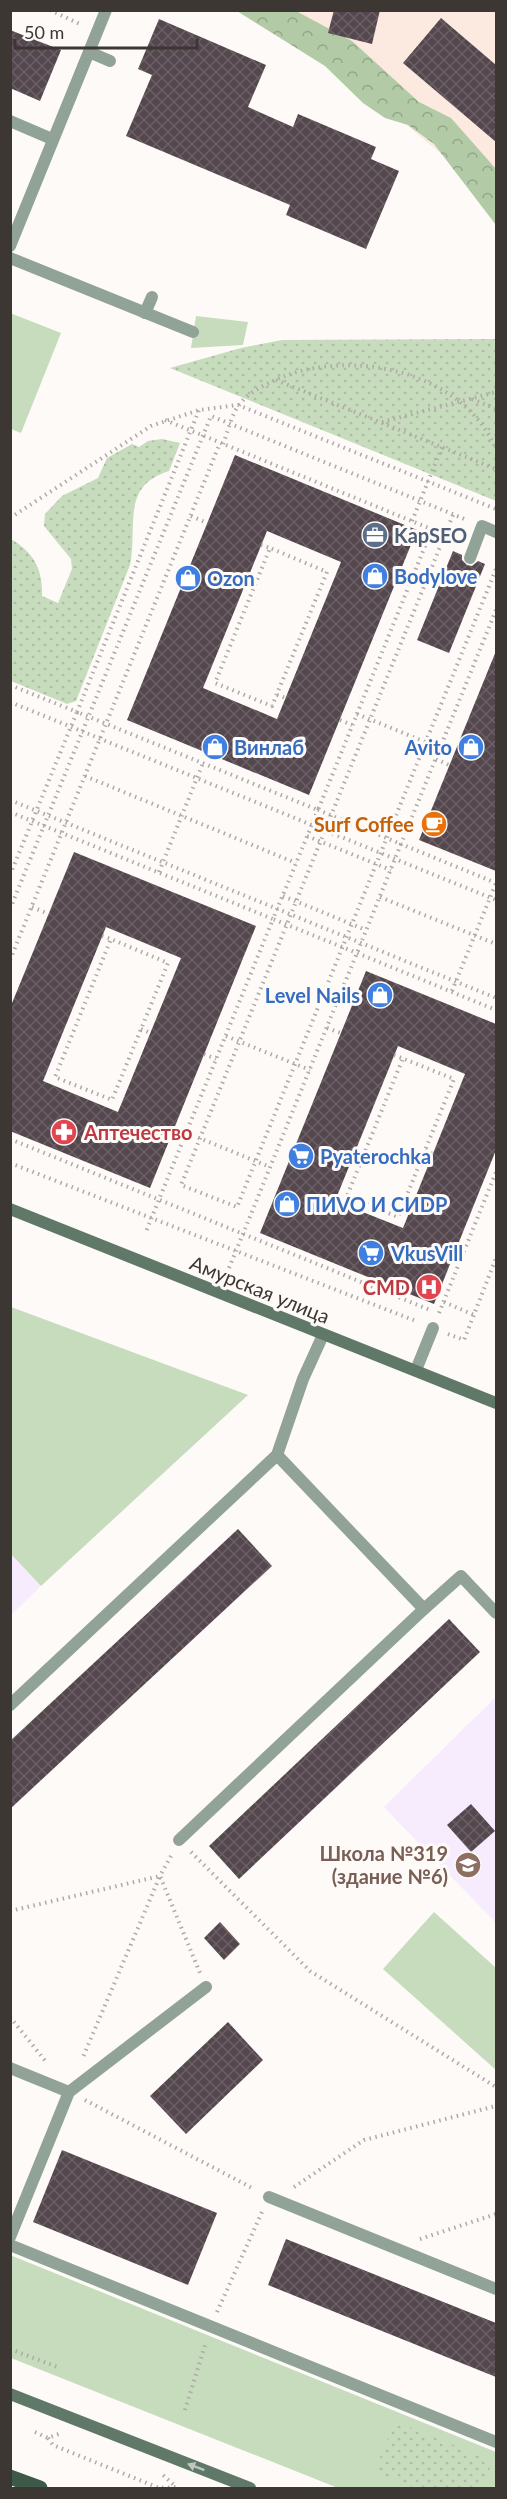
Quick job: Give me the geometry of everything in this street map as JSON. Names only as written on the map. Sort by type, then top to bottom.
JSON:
[{"type":"main road","points":[[10,2477],[40,2488]]},
{"type":"street","name":"Амурская улица","points":[[10,1209],[496,1403]]},
{"type":"street","points":[[10,2394],[250,2488]]},
{"type":"lane","points":[[10,246],[106,10]]},
{"type":"lane","points":[[89,52],[110,61]]},
{"type":"lane","points":[[10,121],[52,139]]},
{"type":"lane","points":[[10,258],[193,332]]},
{"type":"lane","points":[[145,313],[152,297]]},
{"type":"lane","points":[[472,552],[482,526],[496,532]]},
{"type":"lane","points":[[416,1371],[433,1328]]},
{"type":"lane","points":[[10,1705],[277,1455],[303,1379],[323,1335]]},
{"type":"lane","points":[[277,1455],[424,1609]]},
{"type":"lane","points":[[179,1840],[461,1576],[496,1613]]},
{"type":"lane","points":[[10,2237],[69,2092],[206,1987]]},
{"type":"lane","points":[[10,2068],[69,2092]]},
{"type":"lane","points":[[269,2197],[496,2289]]},
{"type":"lane","points":[[10,2245],[496,2442]]},
{"type":"path","points":[[50,10],[98,31]]},
{"type":"path","points":[[10,960],[190,516],[238,405],[256,391],[299,371],[329,365],[360,364],[395,370],[417,378],[459,402],[486,431],[496,450]]},
{"type":"path","points":[[276,380],[496,470]]},
{"type":"path","points":[[382,423],[496,392]]},
{"type":"path","points":[[471,398],[496,409]]},
{"type":"path","points":[[10,518],[129,439],[165,420],[199,410],[238,405],[496,509]]},
{"type":"path","points":[[10,875],[199,410]]},
{"type":"path","points":[[10,909],[211,416],[482,526]]},
{"type":"path","points":[[165,420],[445,534],[472,552]]},
{"type":"path","points":[[412,521],[442,447]]},
{"type":"path","points":[[453,515],[181,1185],[237,1207],[496,569]]},
{"type":"path","points":[[190,516],[207,523]]},
{"type":"path","points":[[145,1234],[432,529]]},
{"type":"path","points":[[261,545],[270,548],[327,572],[272,706],[215,683],[270,548]]},
{"type":"path","points":[[229,1268],[496,610]]},
{"type":"path","points":[[10,685],[496,883],[452,992]]},
{"type":"path","points":[[277,694],[286,698]]},
{"type":"path","points":[[10,702],[496,900]]},
{"type":"path","points":[[357,714],[440,748]]},
{"type":"path","points":[[340,720],[352,725]]},
{"type":"path","points":[[436,759],[449,765]]},
{"type":"path","points":[[159,872],[203,763]]},
{"type":"path","points":[[85,776],[296,863]]},
{"type":"path","points":[[10,800],[496,998]]},
{"type":"path","points":[[10,812],[496,1010]]},
{"type":"path","points":[[307,836],[391,870]]},
{"type":"path","points":[[283,896],[366,930]]},
{"type":"path","points":[[380,897],[496,944]]},
{"type":"path","points":[[32,907],[49,914]]},
{"type":"path","points":[[102,936],[111,939],[168,963],[112,1100],[55,1077],[111,939]]},
{"type":"path","points":[[327,1028],[341,1033]]},
{"type":"path","points":[[141,1029],[150,1033]]},
{"type":"path","points":[[226,1036],[310,1070]]},
{"type":"path","points":[[204,1054],[216,1059]]},
{"type":"path","points":[[394,1055],[403,1058],[454,1079],[398,1217],[347,1196],[403,1058]]},
{"type":"path","points":[[187,1133],[270,1167]]},
{"type":"path","points":[[10,1139],[439,1314]]},
{"type":"path","points":[[425,1151],[433,1154]]},
{"type":"path","points":[[10,1164],[464,1340],[496,1258]]},
{"type":"path","points":[[433,1328],[496,1172]]},
{"type":"path","points":[[486,1176],[494,1179]]},
{"type":"path","points":[[444,1302],[474,1315]]},
{"type":"path","points":[[82,2059],[160,1876],[179,1840],[310,1971],[496,2087]]},
{"type":"path","points":[[10,1911],[160,1876]]},
{"type":"path","points":[[160,1876],[206,1987]]},
{"type":"path","points":[[10,2017],[47,2064]]},
{"type":"path","points":[[69,2092],[269,2197]]},
{"type":"path","points":[[392,2247],[496,2214]]},
{"type":"path","points":[[10,2349],[60,2368]]},
{"type":"path","points":[[34,2432],[48,2438],[52,2445],[159,2488],[176,2487],[164,2476],[153,2472]]},
{"type":"path","points":[[48,2438],[57,2434],[68,2438]]},
{"type":"shaded area","points":[[271,11],[496,11],[496,200]]},
{"type":"shaded area","points":[[11,1554],[41,1586],[11,1615]]},
{"type":"shaded area","name":"Школа №319 (здание №6)","points":[[496,1697],[496,1923],[384,1807]]},
{"type":"green space","points":[[237,11],[296,11],[352,41],[419,102],[451,118],[496,169],[496,225],[434,144],[408,125],[385,118],[363,103],[325,66]]},
{"type":"green space","points":[[10,313],[61,333],[21,433],[11,429]]},
{"type":"green space","points":[[196,316],[248,322],[243,345],[191,348]]},
{"type":"green space","points":[[496,339],[496,501],[170,368],[241,348],[282,340]]},
{"type":"green space","points":[[162,439],[180,443],[169,471],[154,478],[143,487],[137,497],[130,565],[76,701],[67,704],[11,681],[11,539],[26,550],[36,563],[41,578],[42,596],[58,603],[72,569],[71,559],[44,526],[45,514],[62,496],[98,478],[107,458],[132,444],[139,447],[148,441]]},
{"type":"green space","points":[[11,1307],[248,1395],[41,1586],[11,1554]]},
{"type":"green space","points":[[434,1912],[496,1968],[496,2070],[383,1969]]},
{"type":"green space","points":[[10,2255],[496,2452],[496,2488],[338,2488],[11,2358]]},
{"type":"green space","points":[[395,2421],[493,2461],[481,2488],[415,2488],[374,2472]]},
{"type":"building","points":[[334,10],[380,10],[372,44],[328,33]]},
{"type":"building","points":[[441,18],[496,65],[496,142],[403,63]]},
{"type":"building","points":[[159,19],[266,65],[248,107],[293,127],[298,114],[376,147],[371,159],[399,171],[366,249],[286,215],[290,205],[126,136],[152,75],[138,69]]},
{"type":"building","points":[[10,30],[61,50],[40,101],[10,88]]},
{"type":"building","points":[[235,455],[417,530],[309,795],[127,720]],"holes":[[[267,531],[341,562],[277,719],[203,688]]]},
{"type":"building","points":[[453,551],[462,555],[462,560],[467,565],[472,566],[478,561],[485,564],[449,653],[417,640]]},
{"type":"building","points":[[496,651],[496,871],[419,840]]},
{"type":"building","points":[[74,852],[256,926],[150,1188],[10,1131],[10,1008]],"holes":[[[106,927],[181,958],[118,1112],[43,1081]]]},
{"type":"building","points":[[366,971],[496,1024],[496,1150],[434,1304],[260,1233]],"holes":[[[398,1046],[465,1074],[403,1228],[335,1201]]]},
{"type":"building","points":[[238,1529],[272,1566],[10,1809],[10,1741]]},
{"type":"building","points":[[449,1619],[480,1652],[239,1879],[209,1846]]},
{"type":"building","points":[[471,1804],[495,1831],[471,1852],[447,1825]]},
{"type":"building","points":[[220,1922],[240,1944],[224,1960],[204,1938]]},
{"type":"building","points":[[228,2022],[263,2060],[186,2134],[150,2096]]},
{"type":"building","points":[[62,2150],[217,2213],[188,2285],[33,2222]]},
{"type":"building","points":[[286,2239],[496,2323],[496,2377],[268,2285]]},
{"type":"place","name":"KapSEO","points":[[375,535]]},
{"type":"place","name":"Bodylove","points":[[375,576]]},
{"type":"place","name":"Ozon","points":[[188,578]]},
{"type":"place","name":"Винлаб","points":[[215,747]]},
{"type":"place","name":"Avito","points":[[471,747]]},
{"type":"place","name":"Surf Coffee","points":[[434,824]]},
{"type":"place","name":"Level Nails","points":[[380,995]]},
{"type":"place","name":"Аптечество","points":[[64,1132]]},
{"type":"place","name":"Pyaterochka","points":[[301,1156]]},
{"type":"place","name":"ПИVO И СИDР","points":[[287,1204]]},
{"type":"place","name":"VkusVill","points":[[371,1253]]},
{"type":"place","name":"CMD","points":[[429,1287]]},
{"type":"place","name":"Школа №319 (здание №6)","points":[[468,1865]]}]
